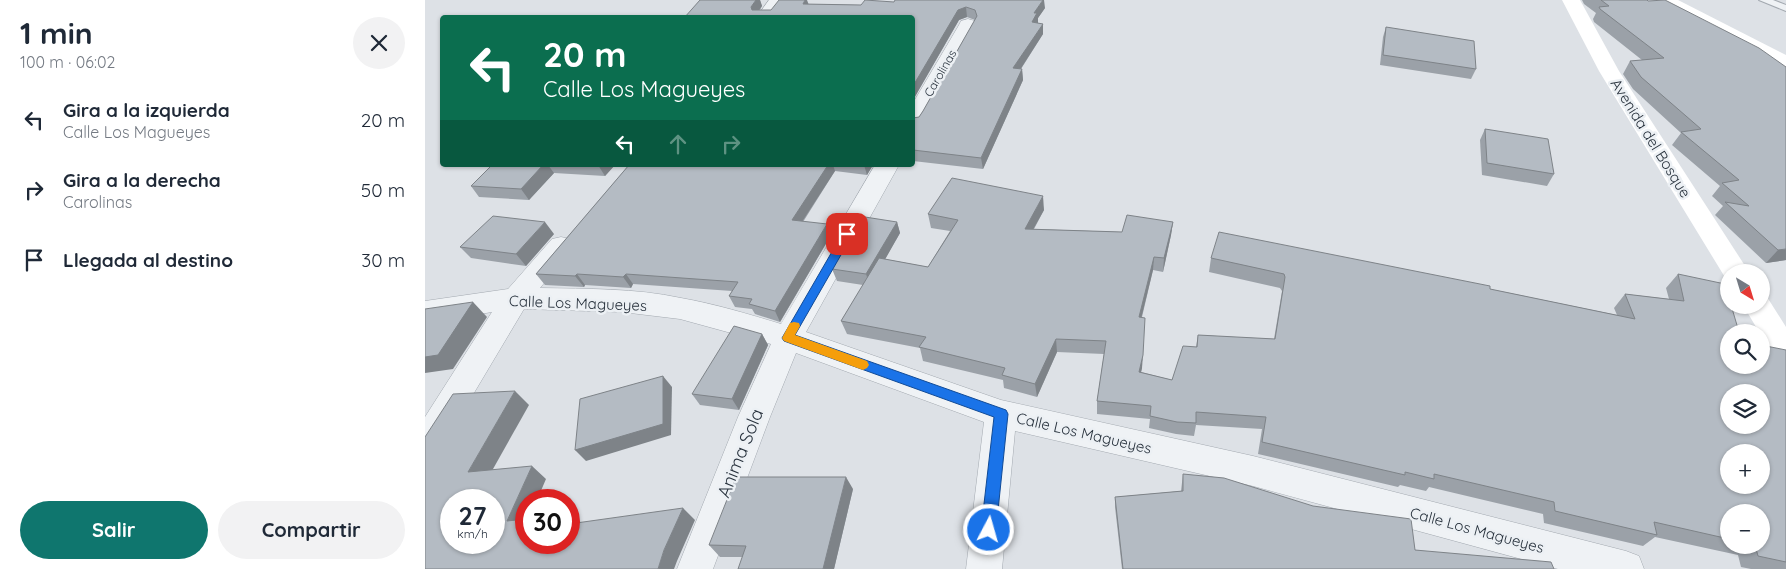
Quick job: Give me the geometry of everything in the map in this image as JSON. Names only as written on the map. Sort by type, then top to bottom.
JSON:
[{"type":"street","points":[[767,15],[778,0]]},
{"type":"street","name":"Avenida del Bosque","points":[[1571,0],[1609,71],[1732,264]]},
{"type":"street","points":[[1665,0],[1786,63]]},
{"type":"street","points":[[1700,0],[1786,44]]},
{"type":"street","name":"Carolinas","points":[[915,116],[967,24]]},
{"type":"street","points":[[788,338],[886,167]]},
{"type":"street","points":[[425,445],[516,298],[573,232]]},
{"type":"street","name":"Calle Los Magueyes","points":[[425,312],[516,298],[622,301],[680,308],[733,321],[788,338],[1001,414],[1253,471],[1626,569]]},
{"type":"street","points":[[1763,314],[1786,351]]},
{"type":"street","name":"Anima Sola","points":[[695,569],[754,417],[788,338]]},
{"type":"street","points":[[984,569],[1001,414]]},
{"type":"lane","points":[[1763,0],[1786,8]]},
{"type":"building","points":[[700,0],[756,0],[751,7],[752,10],[771,10],[779,0],[805,0],[803,4],[861,5],[865,0],[894,2],[895,0],[1043,0],[1034,13],[1037,13],[1032,22],[1043,24],[1013,68],[1022,69],[981,158],[915,150],[915,118],[919,117],[923,111],[977,16],[975,10],[966,7],[958,10],[915,83],[915,15],[687,15]]},
{"type":"building","points":[[1601,0],[1665,0],[1759,48],[1786,67],[1786,249],[1778,250],[1725,202],[1749,206],[1722,183],[1739,180],[1681,132],[1701,129],[1641,77],[1630,61],[1664,58],[1600,9],[1599,7],[1609,6]]},
{"type":"building","points":[[1386,27],[1474,41],[1476,69],[1383,55]]},
{"type":"building","points":[[1485,129],[1548,139],[1554,174],[1487,163]]},
{"type":"building","points":[[490,167],[541,167],[521,189],[471,186]]},
{"type":"building","points":[[627,167],[827,167],[792,220],[827,224],[775,311],[749,304],[752,299],[729,296],[738,282],[626,274],[623,277],[536,274]]},
{"type":"building","points":[[952,178],[1043,196],[1025,229],[1122,232],[1127,215],[1173,222],[1164,258],[1154,257],[1139,317],[1145,318],[1143,355],[1139,372],[1172,380],[1183,346],[1197,347],[1198,335],[1275,339],[1284,274],[1211,258],[1219,232],[1490,286],[1490,289],[1635,319],[1625,294],[1684,301],[1678,274],[1720,283],[1720,314],[1734,314],[1737,324],[1720,324],[1720,374],[1770,374],[1770,347],[1786,350],[1786,562],[1758,556],[1757,554],[1770,554],[1770,504],[1720,504],[1720,537],[1654,522],[1657,535],[1555,511],[1554,502],[1434,474],[1434,479],[1405,472],[1405,475],[1262,442],[1266,417],[1196,412],[1196,423],[1177,422],[1150,416],[1151,406],[1097,401],[1106,341],[1056,339],[1035,384],[1002,375],[1005,368],[919,347],[926,337],[841,321],[879,258],[928,267],[958,220],[928,214]]},
{"type":"building","points":[[493,216],[545,222],[516,254],[460,247]]},
{"type":"building","points":[[865,217],[897,222],[866,274],[832,269],[857,226],[859,227]]},
{"type":"building","points":[[473,302],[438,355],[425,357],[425,309]]},
{"type":"building","points":[[734,326],[762,334],[732,399],[692,394]]},
{"type":"building","points":[[663,376],[663,424],[575,450],[580,399]]},
{"type":"building","points":[[515,391],[468,472],[532,466],[522,489],[515,489],[515,503],[507,521],[515,520],[515,554],[580,554],[580,522],[683,508],[664,550],[658,569],[425,569],[425,437],[453,394]]},
{"type":"building","points":[[1183,474],[1224,478],[1313,506],[1411,519],[1415,550],[1551,562],[1554,569],[1123,569],[1115,497],[1183,491]]},
{"type":"building","points":[[736,477],[846,477],[823,569],[738,569],[746,546],[709,545]]},
{"type":"slow traffic","points":[[794,326],[788,338],[863,365]]},
{"type":"route","points":[[847,234],[788,338],[1001,414],[989,530]]}]
